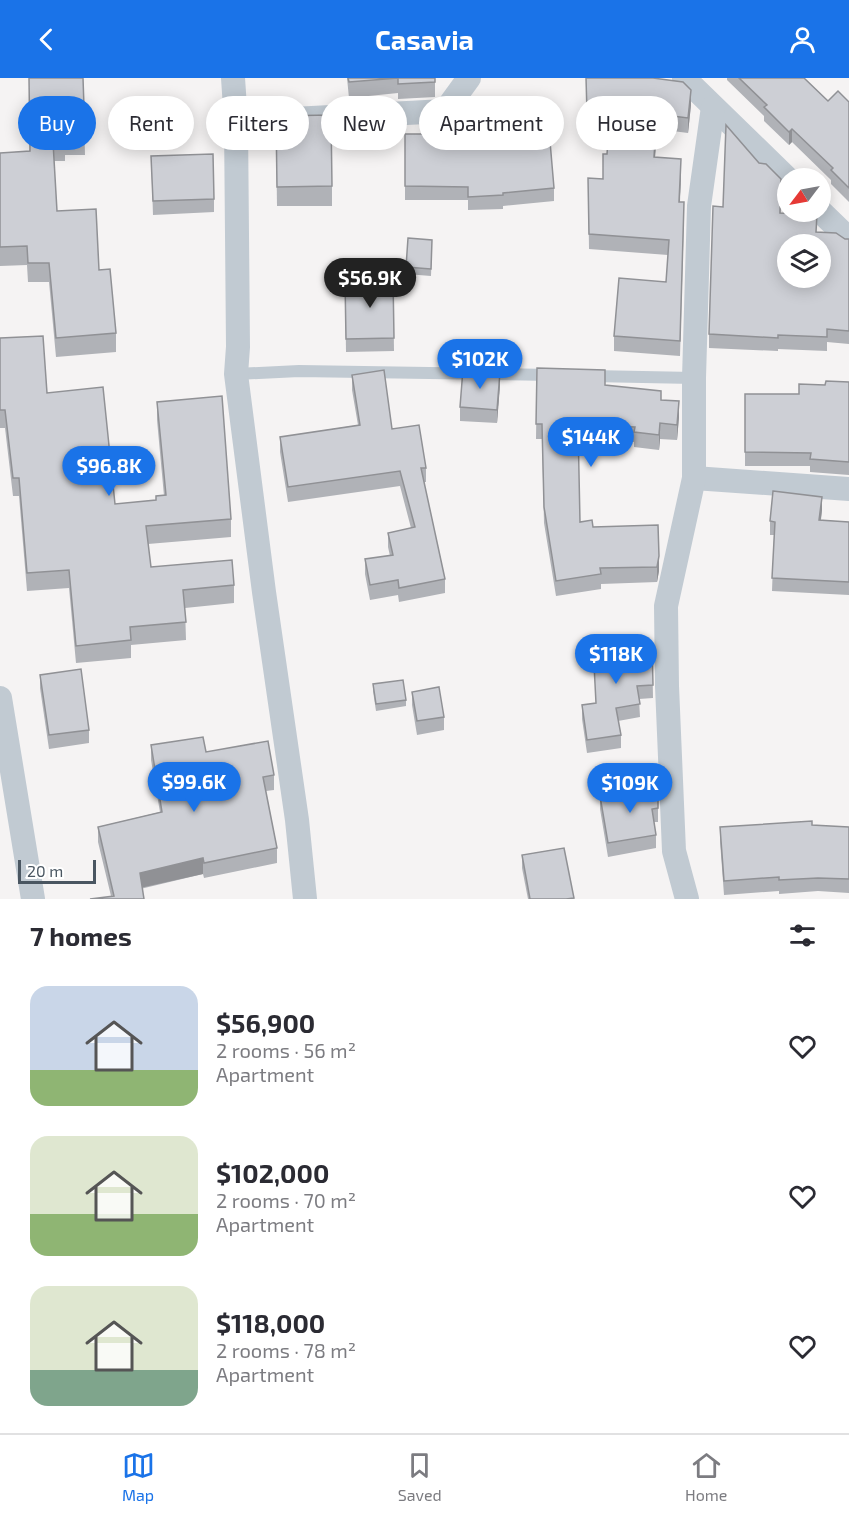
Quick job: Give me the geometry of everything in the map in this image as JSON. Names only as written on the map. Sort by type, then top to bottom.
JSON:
[{"type":"street","points":[[233,78],[234,96]]},
{"type":"street","points":[[309,118],[445,111],[469,78]]},
{"type":"street","points":[[684,78],[777,168]]},
{"type":"street","points":[[687,899],[674,851],[666,686],[666,606],[694,478],[694,378],[699,206],[713,107]]},
{"type":"street","points":[[236,150],[238,347],[236,374],[297,820],[305,899]]},
{"type":"street","points":[[831,222],[849,239]]},
{"type":"street","points":[[694,478],[849,489]]},
{"type":"street","points":[[0,698],[33,899]]},
{"type":"lane","points":[[236,374],[299,371],[694,378]]},
{"type":"building","points":[[29,78],[83,78],[84,96],[29,96]]},
{"type":"building","points":[[348,78],[398,78],[349,82]]},
{"type":"building","points":[[398,78],[435,78],[435,82],[398,84]]},
{"type":"building","points":[[586,78],[653,78],[683,82],[691,90],[688,118],[678,117],[678,96],[587,96]]},
{"type":"building","points":[[739,78],[804,78],[828,101],[838,91],[849,102],[849,188],[831,170],[833,168],[792,129],[789,132],[764,107],[767,105]]},
{"type":"building","points":[[309,115],[321,115],[321,150],[331,150],[332,186],[277,187],[276,150],[309,150]]},
{"type":"building","points":[[726,125],[759,163],[766,164],[777,175],[777,222],[817,222],[816,232],[836,233],[849,239],[849,331],[827,329],[827,337],[778,335],[778,338],[709,334],[713,206],[723,207]]},
{"type":"building","points":[[407,134],[419,134],[419,150],[551,150],[554,188],[468,197],[468,187],[405,186]]},
{"type":"building","points":[[53,150],[57,211],[96,209],[99,270],[110,269],[116,333],[56,338],[49,263],[28,263],[27,246],[0,247],[0,153]]},
{"type":"building","points":[[607,150],[654,150],[654,157],[681,159],[679,202],[684,202],[680,341],[614,336],[619,278],[666,282],[669,240],[589,234],[588,178],[603,179],[603,154],[607,154]]},
{"type":"building","points":[[213,154],[214,199],[153,201],[151,156]]},
{"type":"building","points":[[408,238],[432,240],[431,269],[406,267]]},
{"type":"building","points":[[393,278],[394,338],[346,339],[345,280]]},
{"type":"building","points":[[43,336],[47,393],[103,387],[115,504],[156,500],[156,496],[166,495],[157,402],[222,396],[231,519],[146,526],[151,567],[232,560],[234,585],[183,590],[186,622],[130,627],[131,640],[76,646],[69,570],[27,573],[19,478],[13,478],[5,410],[0,410],[0,338]]},
{"type":"building","points":[[537,368],[605,370],[605,385],[661,391],[661,400],[679,401],[677,425],[660,423],[659,435],[634,432],[635,427],[578,425],[580,522],[592,520],[593,527],[658,525],[657,567],[600,568],[601,574],[556,581],[544,507],[542,424],[536,424]]},
{"type":"building","points":[[463,369],[500,372],[497,410],[460,407]]},
{"type":"building","points":[[384,370],[392,429],[419,425],[426,468],[421,468],[445,579],[399,588],[398,580],[370,585],[365,559],[393,555],[388,533],[415,527],[400,471],[288,487],[280,437],[360,425],[352,375]]},
{"type":"building","points":[[826,381],[849,382],[849,462],[810,459],[811,453],[745,452],[745,394],[799,394],[799,384],[825,385]]},
{"type":"building","points":[[773,491],[822,497],[819,520],[849,522],[849,582],[772,578],[775,522],[770,521]]},
{"type":"building","points":[[652,643],[653,685],[637,686],[640,704],[616,708],[621,735],[587,740],[582,705],[596,703],[593,645]]},
{"type":"building","points":[[81,669],[89,730],[49,735],[40,675]]},
{"type":"building","points":[[403,680],[406,700],[376,704],[373,684]]},
{"type":"building","points":[[439,687],[444,717],[417,721],[412,692]]},
{"type":"building","points":[[203,737],[206,752],[268,741],[274,775],[263,777],[277,848],[204,863],[203,858],[140,873],[144,899],[90,899],[114,896],[98,827],[162,812],[151,745]]},
{"type":"building","points":[[658,786],[658,808],[652,809],[656,835],[608,843],[600,796]]},
{"type":"building","points":[[812,821],[812,825],[849,827],[849,879],[779,880],[779,877],[724,881],[720,827]]},
{"type":"building","points":[[564,848],[574,898],[530,899],[522,855]]}]
